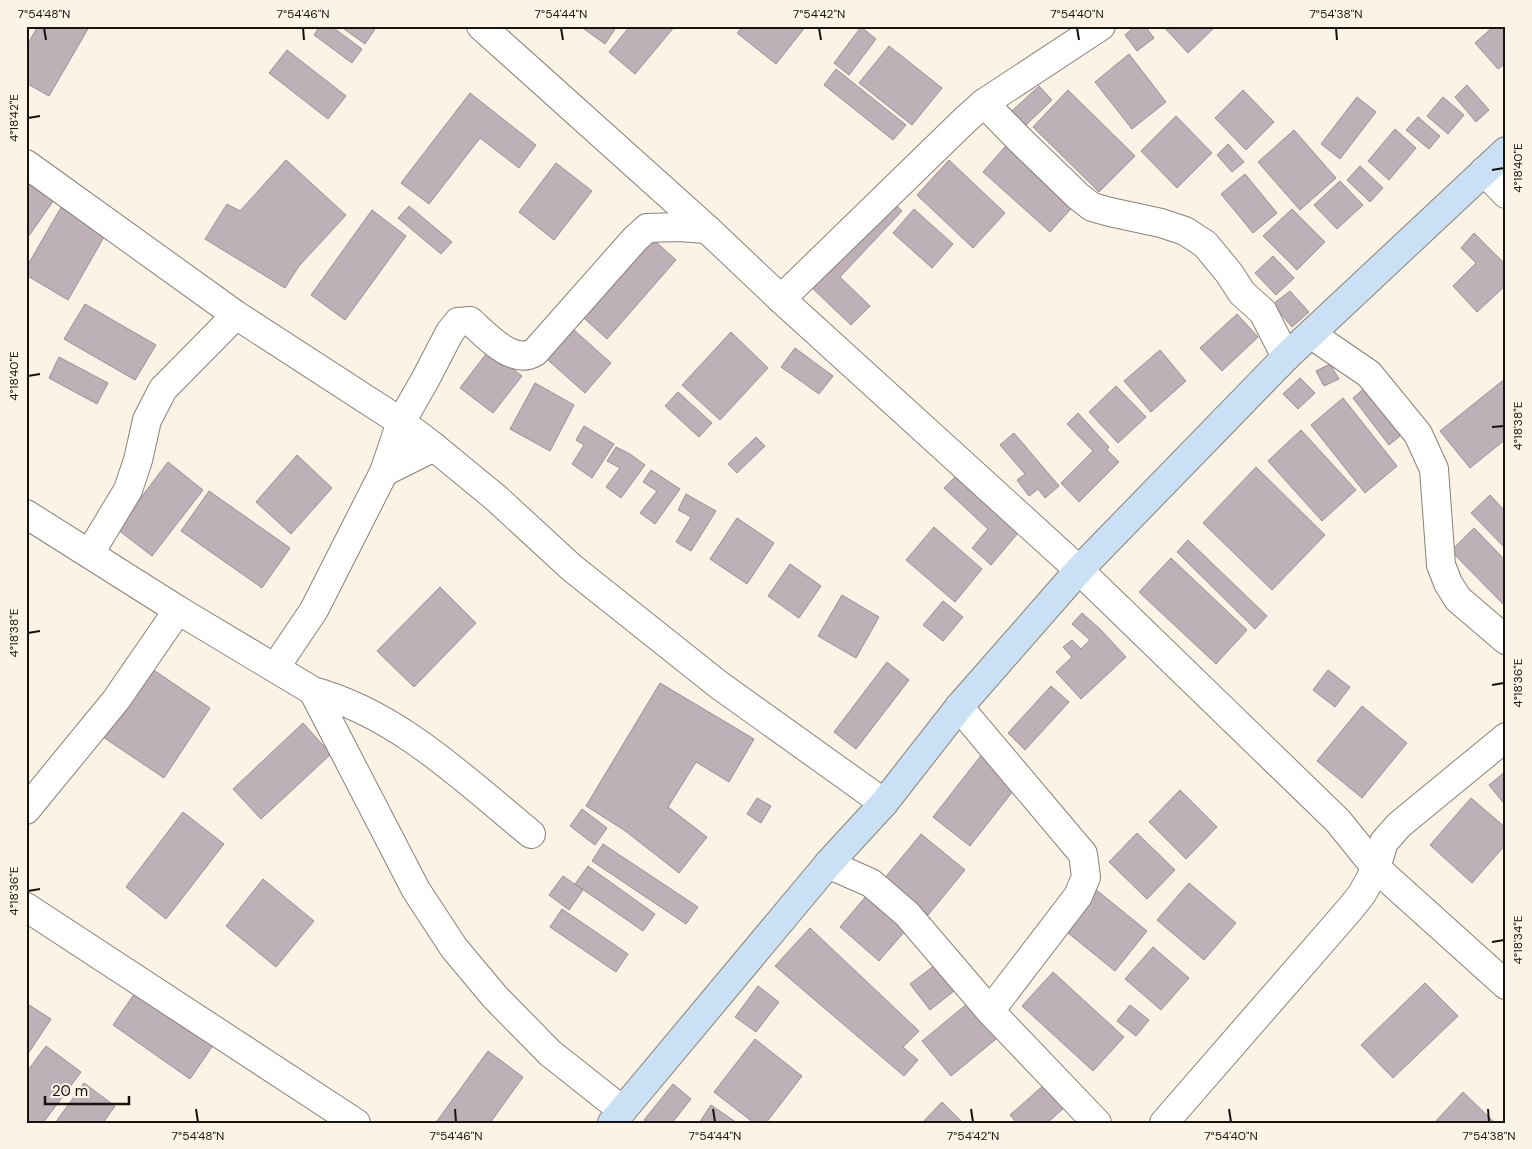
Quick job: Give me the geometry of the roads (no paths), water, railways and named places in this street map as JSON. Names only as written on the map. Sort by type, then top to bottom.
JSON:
[{"type":"street","points":[[781,299],[984,103],[1101,26]]},
{"type":"street","points":[[488,28],[781,299],[1079,570],[1338,821],[1376,868],[1506,986]]},
{"type":"street","points":[[984,103],[1078,196],[1092,206],[1176,228],[1205,244],[1229,273],[1242,293],[1263,312],[1286,357]]},
{"type":"street","points":[[313,691],[416,890],[454,948],[495,997],[550,1054],[617,1116],[828,864],[884,803],[959,707],[1079,570],[1286,357],[1312,335],[1506,151]]},
{"type":"street","points":[[26,164],[236,315],[401,422],[496,498],[572,568],[719,685],[884,803]]},
{"type":"street","points":[[1484,171],[1506,194]]},
{"type":"street","points":[[275,668],[314,610],[384,472],[401,422],[450,332],[458,322],[470,321],[503,349],[520,356],[530,356],[536,352],[635,239],[647,228],[679,227],[707,229]]},
{"type":"street","points":[[90,553],[128,490],[138,460],[147,420],[163,389],[236,315]]},
{"type":"street","points":[[1312,335],[1369,374],[1418,434],[1434,469],[1440,564],[1448,583],[1458,599],[1506,640]]},
{"type":"street","points":[[384,472],[434,447]]},
{"type":"street","points":[[26,514],[178,610],[313,691],[336,697],[370,712],[403,732],[436,756],[531,834]]},
{"type":"street","points":[[26,810],[116,700],[178,610]]},
{"type":"street","points":[[959,707],[1083,854],[1086,877],[1078,896],[990,1011]]},
{"type":"street","points":[[1164,1123],[1350,910],[1362,894],[1376,868],[1384,842],[1399,825],[1506,737]]},
{"type":"street","points":[[828,864],[871,883],[907,914],[1086,1119]]},
{"type":"street","points":[[26,907],[356,1123]]}]
